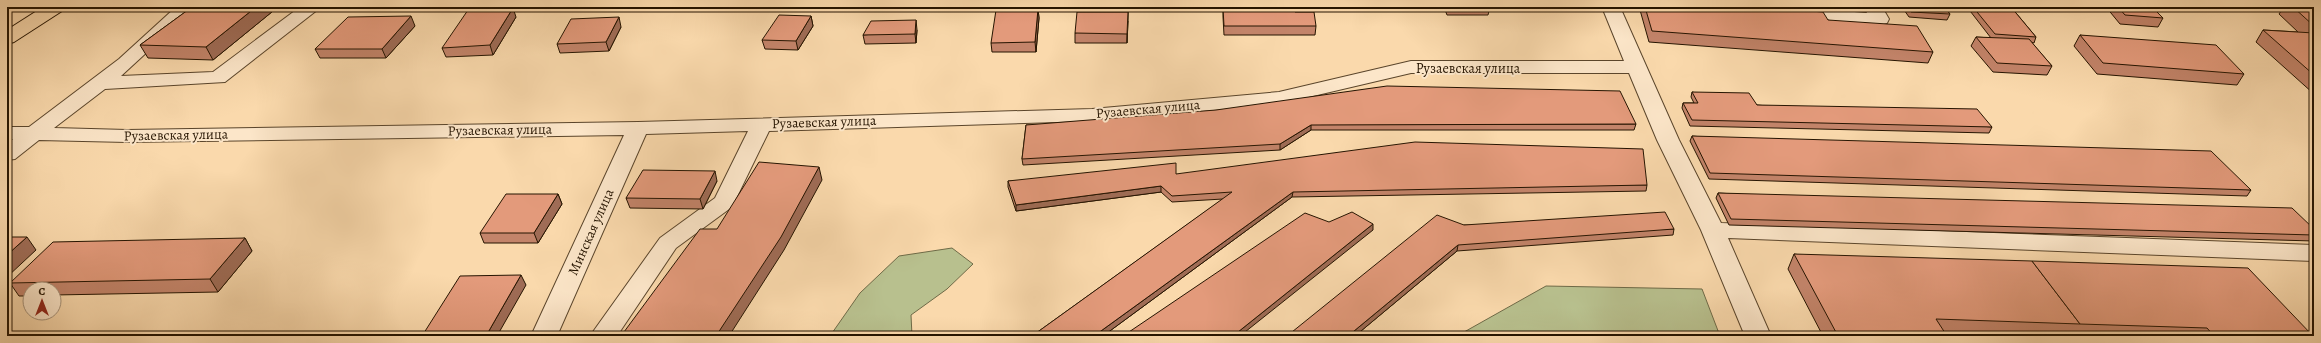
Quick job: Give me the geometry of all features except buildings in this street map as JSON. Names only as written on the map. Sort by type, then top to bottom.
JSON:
[{"type":"main road","points":[[7,38],[56,7]]},
{"type":"street","points":[[7,154],[126,63],[187,7]]},
{"type":"street","points":[[100,82],[218,78],[312,7]]},
{"type":"street","points":[[1612,7],[1668,140],[1714,230],[1758,336]]},
{"type":"street","points":[[1803,14],[1880,19],[1873,7]]},
{"type":"street","name":"Рузаевская улица","points":[[7,133],[127,136],[638,128],[1092,115],[1279,98],[1411,68],[1637,68]]},
{"type":"street","points":[[603,336],[668,244],[724,202],[762,124]]},
{"type":"street","name":"Минская улица","points":[[544,336],[638,128]]},
{"type":"street","points":[[1714,230],[2314,253]]},
{"type":"green space","points":[[952,248],[973,264],[947,289],[911,315],[912,336],[830,336],[860,293],[899,256]]},
{"type":"green space","points":[[1546,286],[1702,289],[1720,336],[1457,336]]}]
